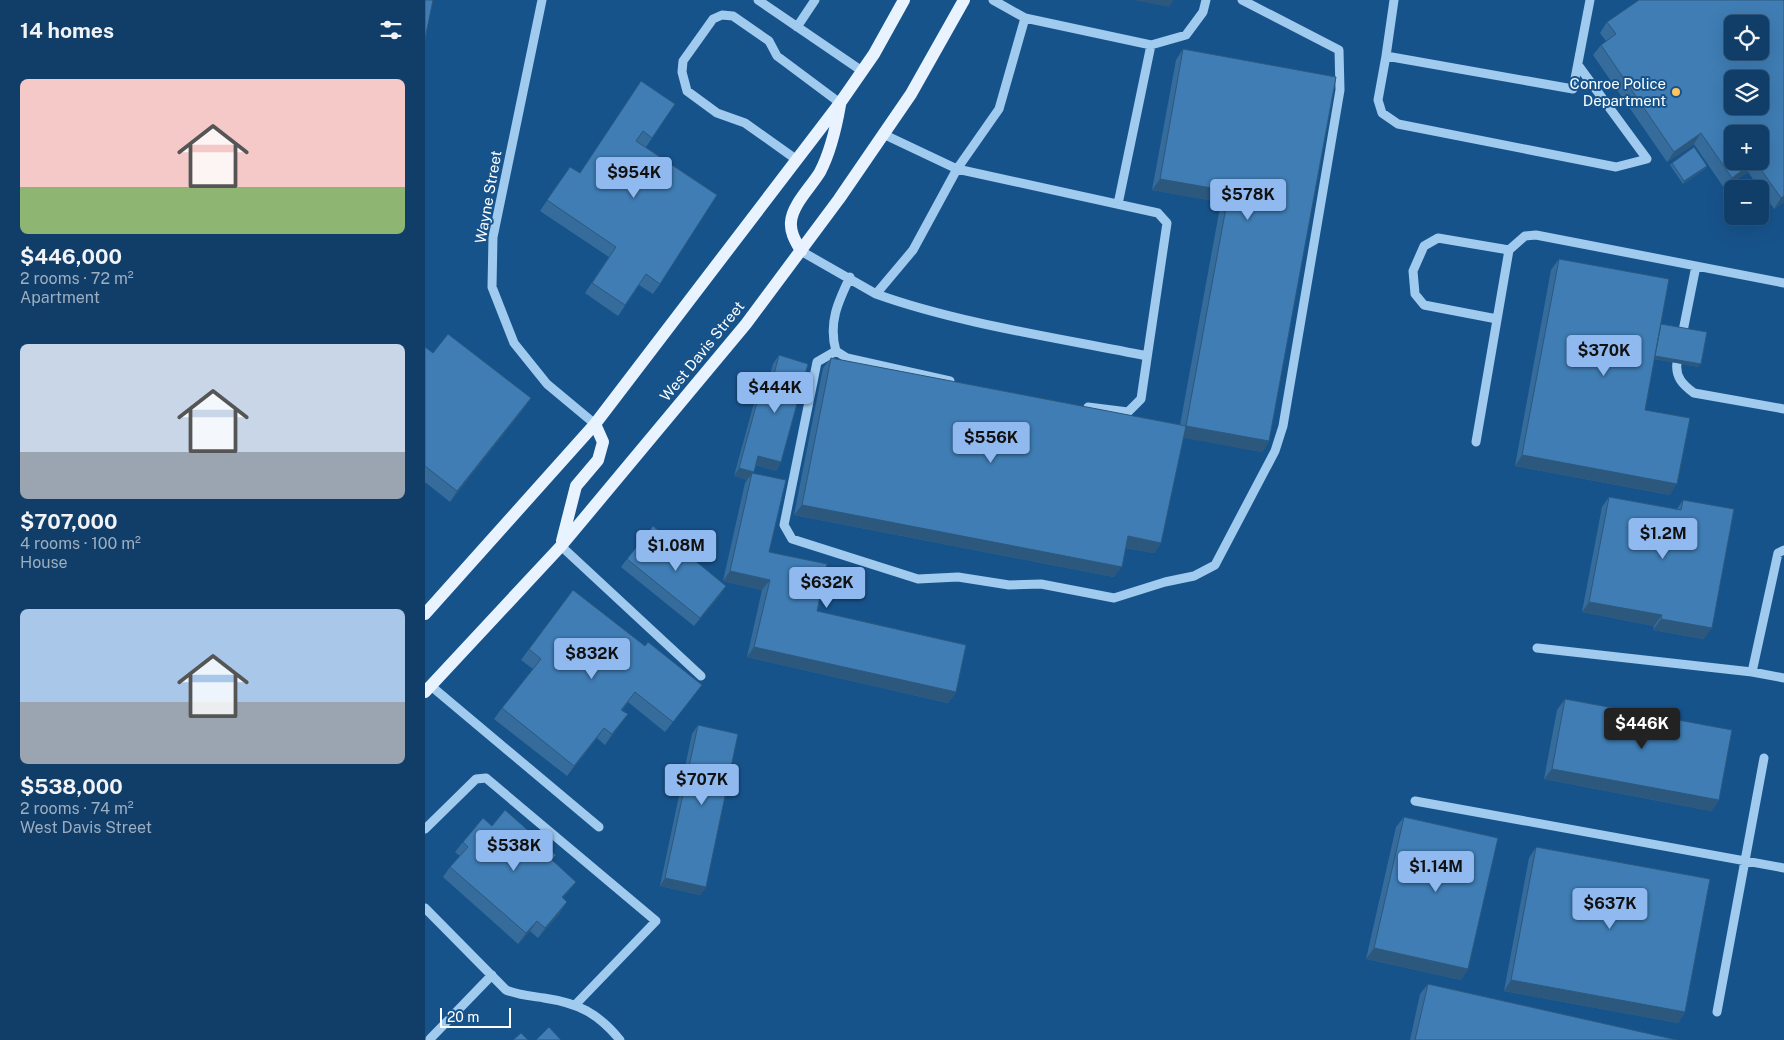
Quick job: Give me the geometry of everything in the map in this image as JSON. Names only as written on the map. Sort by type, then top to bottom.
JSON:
[{"type":"main road","points":[[426,612],[595,424],[840,103],[862,71],[904,0]]},
{"type":"main road","name":"West Davis Street","points":[[428,689],[561,546],[746,324],[801,251],[911,94],[964,0]]},
{"type":"main road","points":[[801,251],[793,237],[791,221],[796,209],[820,171],[835,134],[840,103]]},
{"type":"main road","points":[[561,546],[577,486],[598,460],[603,442],[595,424]]},
{"type":"street","name":"Wayne Street","points":[[542,0],[493,237],[492,287],[514,343],[547,384],[595,424]]},
{"type":"street","points":[[758,0],[862,71]]},
{"type":"street","points":[[797,27],[815,0]]},
{"type":"street","points":[[993,0],[1025,18],[1151,45],[1186,35],[1203,12],[1206,0]]},
{"type":"street","points":[[836,351],[817,362],[784,524],[792,539],[918,579],[959,577],[1009,585],[1041,584],[1115,598],[1165,582],[1194,576],[1215,565],[1275,451],[1283,426],[1340,90],[1339,50],[1242,0]]},
{"type":"street","points":[[1394,0],[1378,100],[1382,113],[1398,124],[1616,167],[1647,159],[1577,65]]},
{"type":"street","points":[[1386,56],[1573,89],[1590,0]]},
{"type":"street","points":[[797,160],[745,123],[717,113],[687,91],[682,72],[683,61],[713,19],[722,15],[733,16],[769,41],[777,56],[840,103]]},
{"type":"street","points":[[876,294],[913,250],[957,169],[999,109],[1025,18]]},
{"type":"street","points":[[1118,204],[1151,45]]},
{"type":"street","points":[[883,134],[957,169],[1159,214],[1167,223],[1141,399],[1128,412],[1078,406]]},
{"type":"street","points":[[1475,442],[1509,250],[1525,236],[1536,235],[1784,283]]},
{"type":"street","points":[[1497,319],[1424,305],[1415,294],[1413,271],[1424,246],[1438,238],[1509,250]]},
{"type":"street","points":[[801,251],[850,277],[876,294],[904,304],[1147,356]]},
{"type":"street","points":[[1683,331],[1696,266]]},
{"type":"street","points":[[850,277],[835,309],[832,336],[836,351],[847,358],[964,384]]},
{"type":"street","points":[[1677,363],[1676,369],[1682,384],[1694,392],[1784,409]]},
{"type":"street","points":[[561,546],[701,676]]},
{"type":"street","points":[[1752,672],[1778,554],[1784,550]]},
{"type":"street","points":[[1537,648],[1752,672],[1784,678]]},
{"type":"street","points":[[428,689],[599,827]]},
{"type":"street","points":[[1717,1012],[1764,758]]},
{"type":"street","points":[[425,829],[476,778],[486,778],[656,921],[575,1004]]},
{"type":"street","points":[[1415,801],[1784,868]]},
{"type":"street","points":[[425,908],[506,990],[513,993],[575,1004],[594,1015],[620,1040]]},
{"type":"street","points":[[429,1038],[492,975]]},
{"type":"building","points":[[425,0],[433,0],[425,39]]},
{"type":"building","name":"Conroe Police Department","points":[[1639,0],[1784,0],[1784,196],[1781,198],[1761,170],[1769,170],[1769,125],[1724,125],[1724,166],[1701,133],[1674,152],[1601,45],[1616,34],[1607,22]]},
{"type":"building","points":[[1183,49],[1336,77],[1269,441],[1186,426],[1229,191],[1160,179]]},
{"type":"building","points":[[641,81],[675,104],[652,138],[643,131],[636,141],[717,195],[660,284],[646,274],[625,305],[592,283],[616,247],[547,200],[570,167],[580,173]]},
{"type":"building","points":[[1694,147],[1707,166],[1684,181],[1672,163]]},
{"type":"building","name":"Conroe Police Department","points":[[1726,170],[1743,170],[1732,178]]},
{"type":"building","points":[[1559,259],[1669,279],[1645,410],[1690,418],[1677,484],[1522,455]]},
{"type":"building","points":[[1661,324],[1707,332],[1701,364],[1655,356]]},
{"type":"building","points":[[448,334],[531,398],[457,491],[425,466],[425,347],[433,353]]},
{"type":"building","points":[[779,355],[808,364],[781,462],[758,456],[754,472],[739,468],[759,395],[768,397]]},
{"type":"building","points":[[831,358],[1186,426],[1161,543],[1128,536],[1122,567],[802,505]]},
{"type":"building","points":[[752,473],[786,480],[769,552],[827,564],[817,611],[966,645],[956,692],[754,647],[770,580],[730,571]]},
{"type":"building","points":[[1609,497],[1681,510],[1683,500],[1734,509],[1712,628],[1661,619],[1662,615],[1589,602]]},
{"type":"building","points":[[653,526],[726,586],[700,618],[627,559]]},
{"type":"building","points":[[573,590],[645,646],[648,642],[702,685],[673,722],[635,692],[621,710],[628,714],[612,734],[604,728],[574,766],[502,708],[541,659],[529,649]]},
{"type":"building","points":[[1565,699],[1732,730],[1719,800],[1552,769]]},
{"type":"building","points":[[698,725],[738,734],[706,887],[665,878]]},
{"type":"building","points":[[505,810],[556,855],[552,860],[576,882],[562,897],[567,902],[545,928],[537,921],[526,933],[450,867],[468,847],[463,842],[483,818],[492,826]]},
{"type":"building","points":[[1404,817],[1498,838],[1468,969],[1374,948]]},
{"type":"building","points":[[1536,847],[1710,879],[1685,1012],[1511,980]]},
{"type":"building","points":[[1428,984],[1677,1040],[1415,1040]]},
{"type":"building","points":[[549,1027],[561,1040],[536,1040]]},
{"type":"building","points":[[521,1033],[528,1040],[513,1040]]},
{"type":"place","name":"Conroe Police Department","points":[[1676,92]]}]
